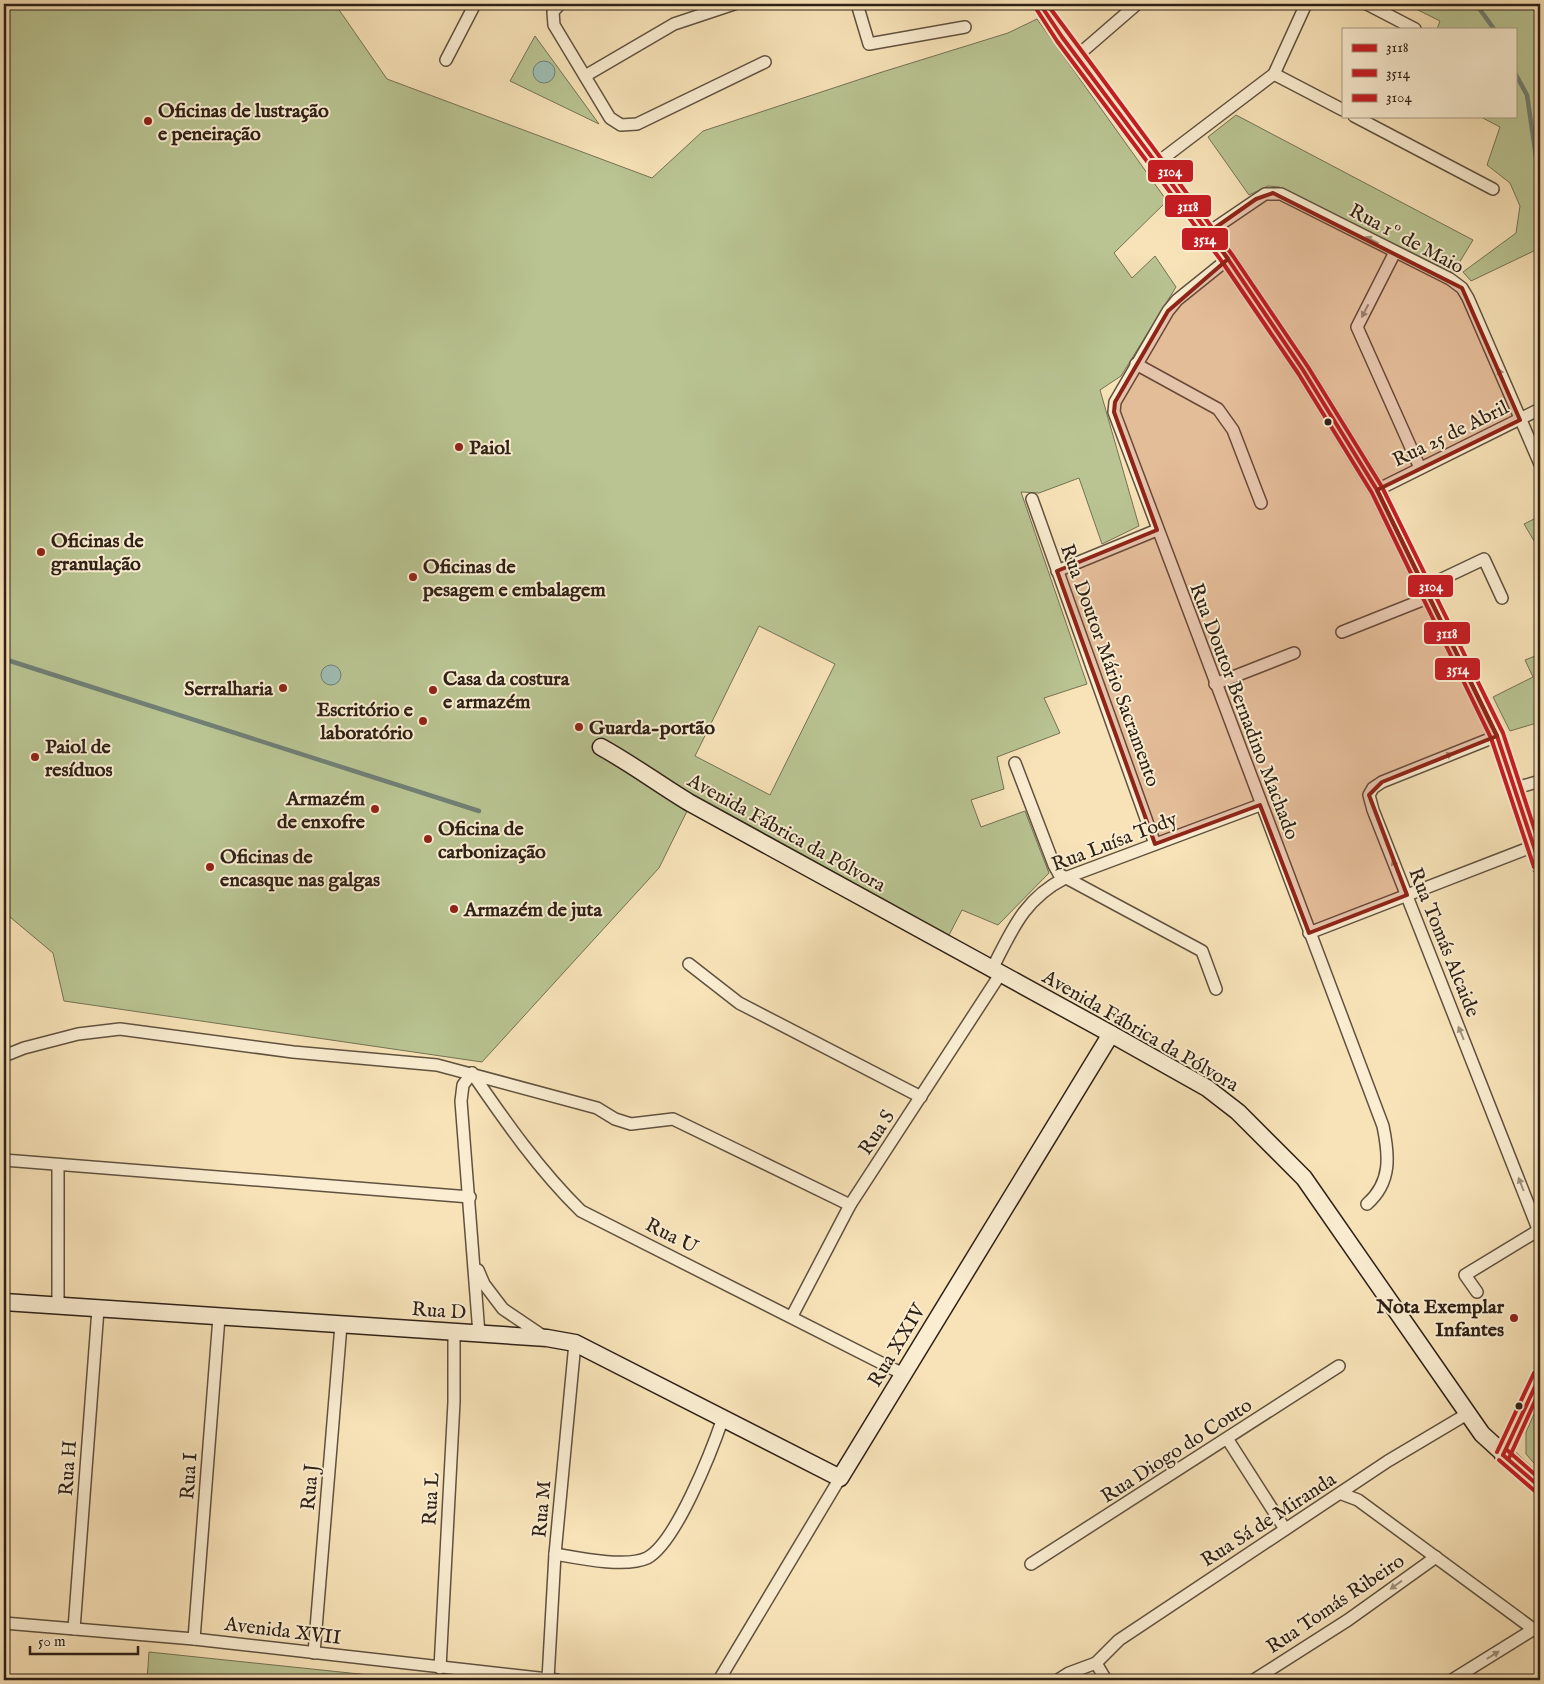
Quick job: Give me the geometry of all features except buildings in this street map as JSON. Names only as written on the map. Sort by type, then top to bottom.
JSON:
[{"type":"street","points":[[446,60],[475,4]]},
{"type":"street","points":[[560,4],[554,9],[553,22],[610,118],[616,124],[630,126],[765,62]]},
{"type":"street","points":[[585,76],[674,24],[734,4]]},
{"type":"street","points":[[857,4],[870,44],[965,27]]},
{"type":"street","points":[[1040,4],[1228,259],[1303,370],[1377,490],[1497,736],[1516,788],[1540,865]]},
{"type":"street","points":[[1077,56],[1137,4]]},
{"type":"street","points":[[1157,163],[1274,74],[1306,4]]},
{"type":"street","points":[[1367,4],[1413,28]]},
{"type":"street","points":[[1274,74],[1342,109]]},
{"type":"street","points":[[1358,118],[1493,189]]},
{"type":"street","name":"Rua 1º de Maio","points":[[1208,232],[1256,199],[1273,193],[1281,194],[1450,279],[1462,288],[1540,464]]},
{"type":"street","points":[[1395,252],[1357,327],[1420,468]]},
{"type":"street","name":"Rua Doutor Bernadino Machado","points":[[1228,259],[1177,300],[1136,364],[1115,402],[1114,412],[1260,804],[1383,1126],[1387,1147],[1386,1177],[1381,1188],[1367,1204]]},
{"type":"street","points":[[1136,364],[1203,400],[1222,414],[1233,430],[1261,503]]},
{"type":"street","name":"Rua 25 de Abril","points":[[1377,490],[1540,409]]},
{"type":"street","name":"Rua Doutor Mário Sacramento","points":[[1032,498],[1155,844]]},
{"type":"street","points":[[1057,571],[1157,530]]},
{"type":"street","points":[[1342,632],[1428,592],[1484,560],[1502,598]]},
{"type":"street","points":[[1215,684],[1294,653]]},
{"type":"street","name":"Rua Tomás Alcaide","points":[[1497,736],[1382,782],[1373,788],[1370,795],[1373,810],[1539,1232]]},
{"type":"street","name":"Avenida Fábrica da Pólvora","points":[[601,747],[629,762],[659,785],[690,803],[1207,1088],[1238,1112],[1286,1158],[1310,1186],[1482,1434],[1540,1487]]},
{"type":"street","points":[[1015,763],[1054,865],[1065,878],[1202,951],[1216,989]]},
{"type":"street","points":[[1516,788],[1540,781]]},
{"type":"street","name":"Rua Luísa Tody","points":[[997,971],[1023,911],[1048,887],[1065,878],[1260,804]]},
{"type":"street","points":[[1309,933],[1534,846]]},
{"type":"street","points":[[689,964],[739,1002],[921,1097]]},
{"type":"street","name":"Rua S","points":[[792,1316],[850,1205],[921,1097],[997,971]]},
{"type":"street","points":[[4,1056],[24,1048],[78,1034],[120,1029],[293,1052],[437,1065],[597,1108],[615,1119],[631,1124],[672,1119],[850,1205]]},
{"type":"street","name":"Rua XXIV","points":[[719,1680],[1111,1034]]},
{"type":"street","points":[[472,1073],[464,1085],[461,1101],[470,1197],[479,1334]]},
{"type":"street","name":"Rua U","points":[[472,1073],[509,1126],[557,1187],[581,1211],[904,1374]]},
{"type":"street","points":[[4,1160],[470,1197]]},
{"type":"street","points":[[58,1165],[58,1307]]},
{"type":"street","points":[[1477,1292],[1466,1275],[1539,1232]]},
{"type":"street","points":[[474,1261],[484,1284],[503,1309],[547,1338]]},
{"type":"street","name":"Rua D","points":[[4,1302],[547,1338],[575,1342],[840,1478]]},
{"type":"street","name":"Rua H","points":[[74,1629],[98,1309]]},
{"type":"street","name":"Rua I","points":[[194,1639],[219,1316]]},
{"type":"street","name":"Rua J","points":[[314,1653],[341,1325]]},
{"type":"street","name":"Rua L","points":[[440,1668],[454,1402],[454,1332]]},
{"type":"street","name":"Rua M","points":[[553,1680],[555,1554],[575,1342]]},
{"type":"street","name":"Rua Diogo do Couto","points":[[1031,1564],[1228,1440],[1339,1366]]},
{"type":"street","points":[[1503,1455],[1540,1376]]},
{"type":"street","name":"Rua Sá de Miranda","points":[[1096,1663],[1118,1640],[1388,1462],[1467,1414]]},
{"type":"street","points":[[555,1554],[593,1561],[622,1562],[646,1559],[659,1549],[700,1480],[724,1418]]},
{"type":"street","points":[[1228,1440],[1285,1530]]},
{"type":"street","points":[[1342,1494],[1358,1500],[1537,1631],[1452,1680]]},
{"type":"street","name":"Rua Tomás Ribeiro","points":[[1254,1680],[1348,1620],[1436,1557]]},
{"type":"street","name":"Avenida XVII","points":[[4,1623],[194,1639],[553,1680]]},
{"type":"street","points":[[1058,1680],[1068,1673],[1096,1663],[1106,1680]]},
{"type":"highlighted area","points":[[1273,193],[1462,288],[1520,420],[1377,490],[1497,736],[1382,782],[1369,795],[1407,895],[1309,933],[1260,805],[1155,844],[1057,571],[1157,530],[1114,412],[1115,402],[1168,311],[1228,259],[1209,232],[1256,199]]},
{"type":"green space","points":[[4,4],[335,4],[387,79],[652,178],[703,131],[1008,33],[1037,19],[1167,201],[1114,253],[1132,278],[1155,256],[1176,287],[1121,376],[1100,390],[1139,526],[1102,544],[1079,478],[1039,493],[1021,492],[1087,684],[1044,698],[1060,733],[997,757],[1004,789],[971,800],[981,827],[1025,811],[1049,873],[998,925],[962,910],[949,935],[695,795],[659,868],[482,1062],[64,1001],[53,953],[4,912]],"holes":[[[759,626],[835,664],[770,795],[695,756]]]},
{"type":"green space","points":[[1406,4],[1540,4],[1540,248],[1471,281],[1463,272],[1516,233],[1520,206],[1510,183],[1487,165],[1500,127],[1483,118],[1516,118],[1516,28],[1437,28],[1440,21]]},
{"type":"green space","points":[[535,36],[599,124],[510,81]]},
{"type":"green space","points":[[1236,115],[1473,240],[1453,273],[1279,187],[1268,186],[1249,195],[1208,137]]},
{"type":"green space","points":[[1540,516],[1540,551],[1524,524]]},
{"type":"green space","points":[[1540,654],[1540,722],[1510,731],[1493,697],[1533,677],[1525,660]]},
{"type":"green space","points":[[1540,1400],[1540,1470],[1526,1454],[1526,1432]]},
{"type":"green space","points":[[149,1652],[417,1680],[147,1680]]},
{"type":"water","points":[[544,61],[554,68],[555,72],[548,82],[544,83],[534,76],[533,72],[540,62]]},
{"type":"water","points":[[331,665],[338,668],[341,675],[338,682],[331,685],[324,682],[321,675],[324,668]]},
{"type":"waterway","points":[[1476,4],[1493,28]]},
{"type":"waterway","points":[[1516,75],[1527,95],[1536,157],[1540,164]]},
{"type":"waterway","points":[[4,659],[479,811]]},
{"type":"transit line","name":"3118","points":[[1040,4],[1062,37],[1228,259],[1303,370],[1377,490],[1497,736],[1540,865]]},
{"type":"transit line","name":"3104","points":[[1047,4],[1233,256],[1308,367],[1382,487],[1503,733],[1540,846]]},
{"type":"transit line","name":"3514","points":[[1035,7],[1057,41],[1223,263],[1298,373],[1372,493],[1491,738],[1534,867]]},
{"type":"transit line","name":"3104","points":[[1497,1452],[1534,1373]]},
{"type":"transit line","name":"3118","points":[[1503,1455],[1540,1376]]},
{"type":"transit line","name":"3514","points":[[1509,1458],[1540,1390]]},
{"type":"transit line","name":"3104","points":[[1507,1450],[1540,1479]]},
{"type":"transit line","name":"3118","points":[[1503,1455],[1540,1487]]},
{"type":"transit line","name":"3514","points":[[1499,1460],[1536,1492]]},
{"type":"place","name":"Oficinas de lustração e peneiração","points":[[148,121]]},
{"type":"place","name":"Paiol","points":[[459,447]]},
{"type":"place","name":"Oficinas de granulação","points":[[41,552]]},
{"type":"place","name":"Oficinas de pesagem e embalagem","points":[[413,577]]},
{"type":"place","name":"Serralharia","points":[[283,688]]},
{"type":"place","name":"Casa da costura e armazém","points":[[433,690]]},
{"type":"place","name":"Escritório e laboratório","points":[[423,721]]},
{"type":"place","name":"Guarda-portão","points":[[579,727]]},
{"type":"place","name":"Paiol de resíduos","points":[[35,757]]},
{"type":"place","name":"Armazém de enxofre","points":[[375,809]]},
{"type":"place","name":"Oficina de carbonização","points":[[428,839]]},
{"type":"place","name":"Oficinas de encasque nas galgas","points":[[210,867]]},
{"type":"place","name":"Armazém de juta","points":[[454,909]]},
{"type":"place","name":"Nota Exemplar Infantes","points":[[1514,1318]]}]
